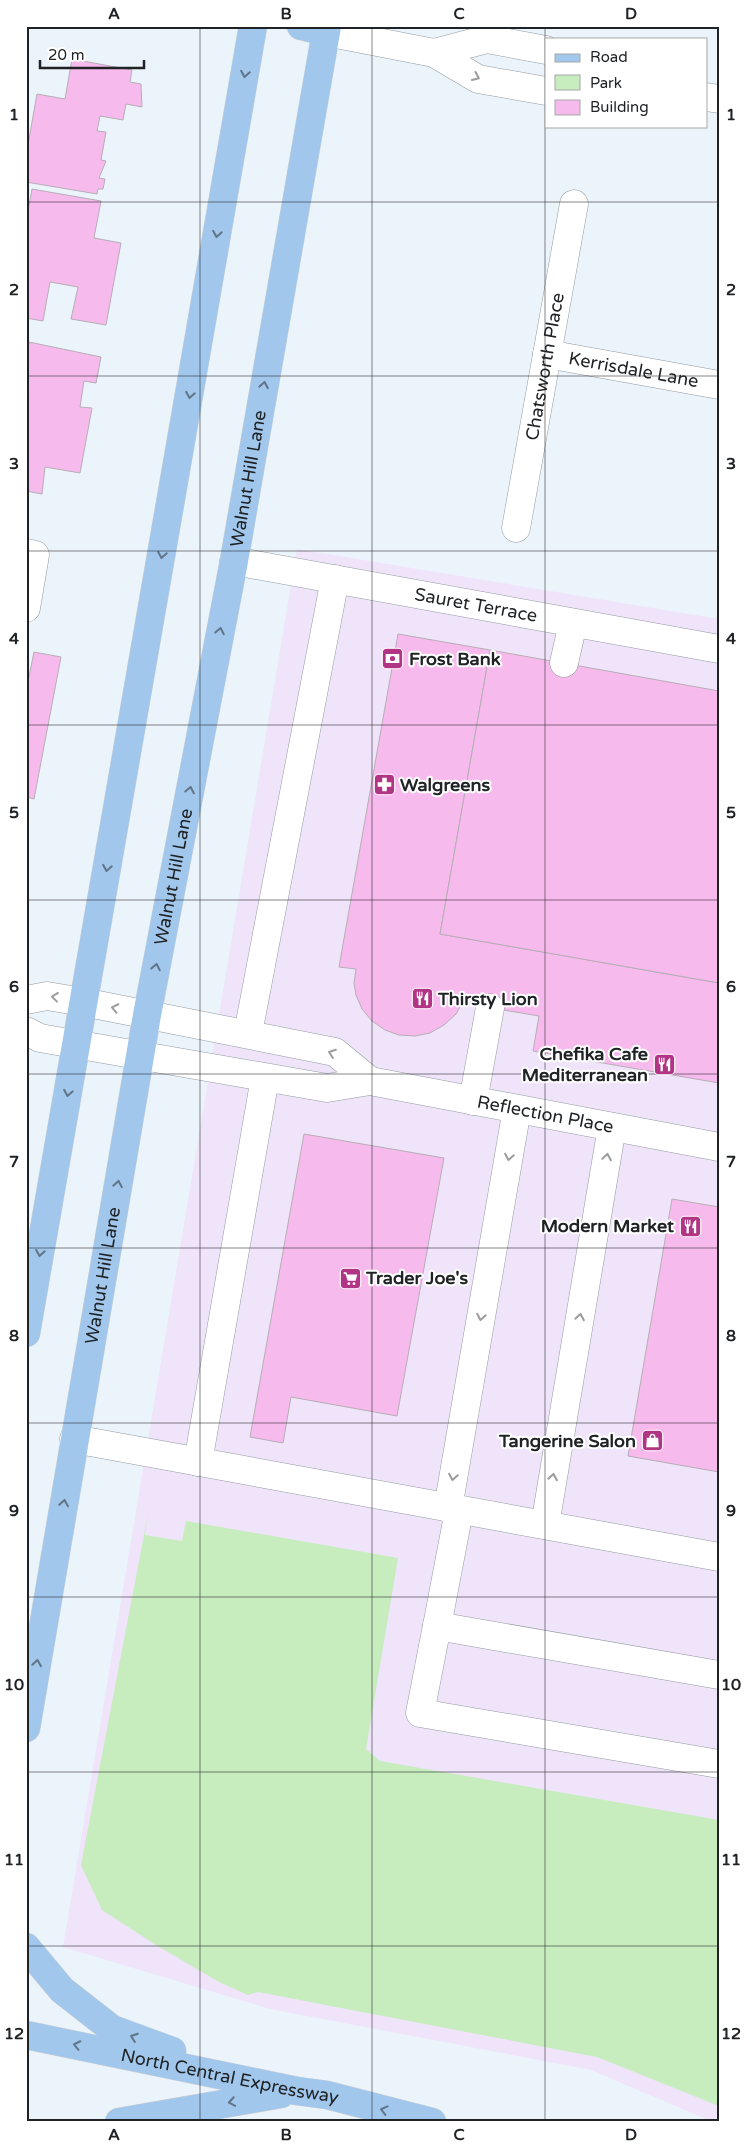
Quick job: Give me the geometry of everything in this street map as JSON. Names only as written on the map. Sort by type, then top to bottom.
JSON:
[{"type":"main road","points":[[26,1333],[253,26]]},
{"type":"main road","name":"Walnut Hill Lane","points":[[26,1728],[140,1054],[234,560],[318,28]]},
{"type":"main road","points":[[26,1947],[62,1990],[112,2029],[262,2084]]},
{"type":"main road","name":"North Central Expressway","points":[[26,2035],[297,2091],[327,2095],[432,2122]]},
{"type":"main road","points":[[119,2122],[297,2091]]},
{"type":"lane","points":[[318,28],[434,53],[478,79],[534,89],[538,48],[487,39],[434,53]]},
{"type":"lane","name":"Chatsworth Place","points":[[516,528],[574,204]]},
{"type":"lane","name":"Kerrisdale Lane","points":[[548,354],[719,385]]},
{"type":"lane","points":[[26,553],[35,555],[26,608]]},
{"type":"lane","name":"Sauret Terrace","points":[[234,560],[719,649]]},
{"type":"lane","points":[[248,1033],[335,579]]},
{"type":"lane","points":[[564,663],[573,623]]},
{"type":"lane","name":"Reflection Place","points":[[26,1000],[48,996],[248,1033],[335,1052],[370,1081]]},
{"type":"lane","points":[[474,1100],[490,1008]]},
{"type":"lane","name":"Reflection Place","points":[[26,1031],[40,1038],[76,1045],[140,1054],[327,1088],[370,1081],[719,1147]]},
{"type":"lane","points":[[198,1462],[265,1078]]},
{"type":"lane","points":[[517,1109],[453,1509],[437,1626],[420,1712],[719,1764]]},
{"type":"lane","points":[[544,1525],[612,1127]]},
{"type":"lane","points":[[74,1440],[719,1558]]},
{"type":"lane","points":[[437,1626],[719,1675]]},
{"type":"shaded area","points":[[297,549],[719,619],[719,2122],[713,2122],[591,2070],[270,2009],[63,1947]]},
{"type":"green space","points":[[148,1514],[145,1535],[182,1541],[186,1521],[398,1558],[366,1749],[380,1761],[719,1820],[719,2106],[597,2057],[258,1992],[248,1995],[219,1982],[156,1945],[102,1910],[81,1865]]},
{"type":"building","points":[[72,59],[132,70],[130,82],[141,84],[142,107],[126,104],[123,120],[100,116],[97,131],[106,132],[101,160],[106,161],[99,178],[105,179],[103,189],[98,189],[97,194],[26,182],[26,156],[37,94],[65,99]]},
{"type":"building","points":[[32,189],[101,201],[94,238],[121,243],[106,325],[71,319],[78,287],[50,282],[43,321],[26,318],[26,221]]},
{"type":"building","points":[[29,342],[101,357],[96,383],[84,381],[80,407],[92,408],[80,473],[45,467],[42,494],[26,491],[26,412],[29,397],[26,397],[26,359]]},
{"type":"building","points":[[398,634],[490,650],[440,934],[719,983],[719,1083],[533,1051],[539,1016],[462,1003],[456,1014],[444,1025],[430,1033],[415,1036],[399,1035],[385,1030],[372,1021],[362,1009],[356,995],[354,983],[356,969],[339,967]]},
{"type":"building","points":[[490,650],[719,691],[719,983],[440,934]]},
{"type":"building","points":[[34,652],[61,657],[34,799],[26,797],[26,691]]},
{"type":"building","name":"Trader Joe's","points":[[304,1134],[444,1158],[397,1416],[291,1397],[283,1443],[250,1437]]},
{"type":"building","points":[[672,1199],[719,1207],[719,1472],[628,1456]]},
{"type":"place","name":"Frost Bank","points":[[393,659]]},
{"type":"place","name":"Walgreens","points":[[384,785]]},
{"type":"place","name":"Thirsty Lion","points":[[422,999]]},
{"type":"place","name":"Chefika Cafe Mediterranean","points":[[664,1064]]},
{"type":"place","name":"Modern Market","points":[[690,1226]]},
{"type":"place","name":"Trader Joe's","points":[[350,1278]]},
{"type":"place","name":"Tangerine Salon","points":[[652,1441]]}]
